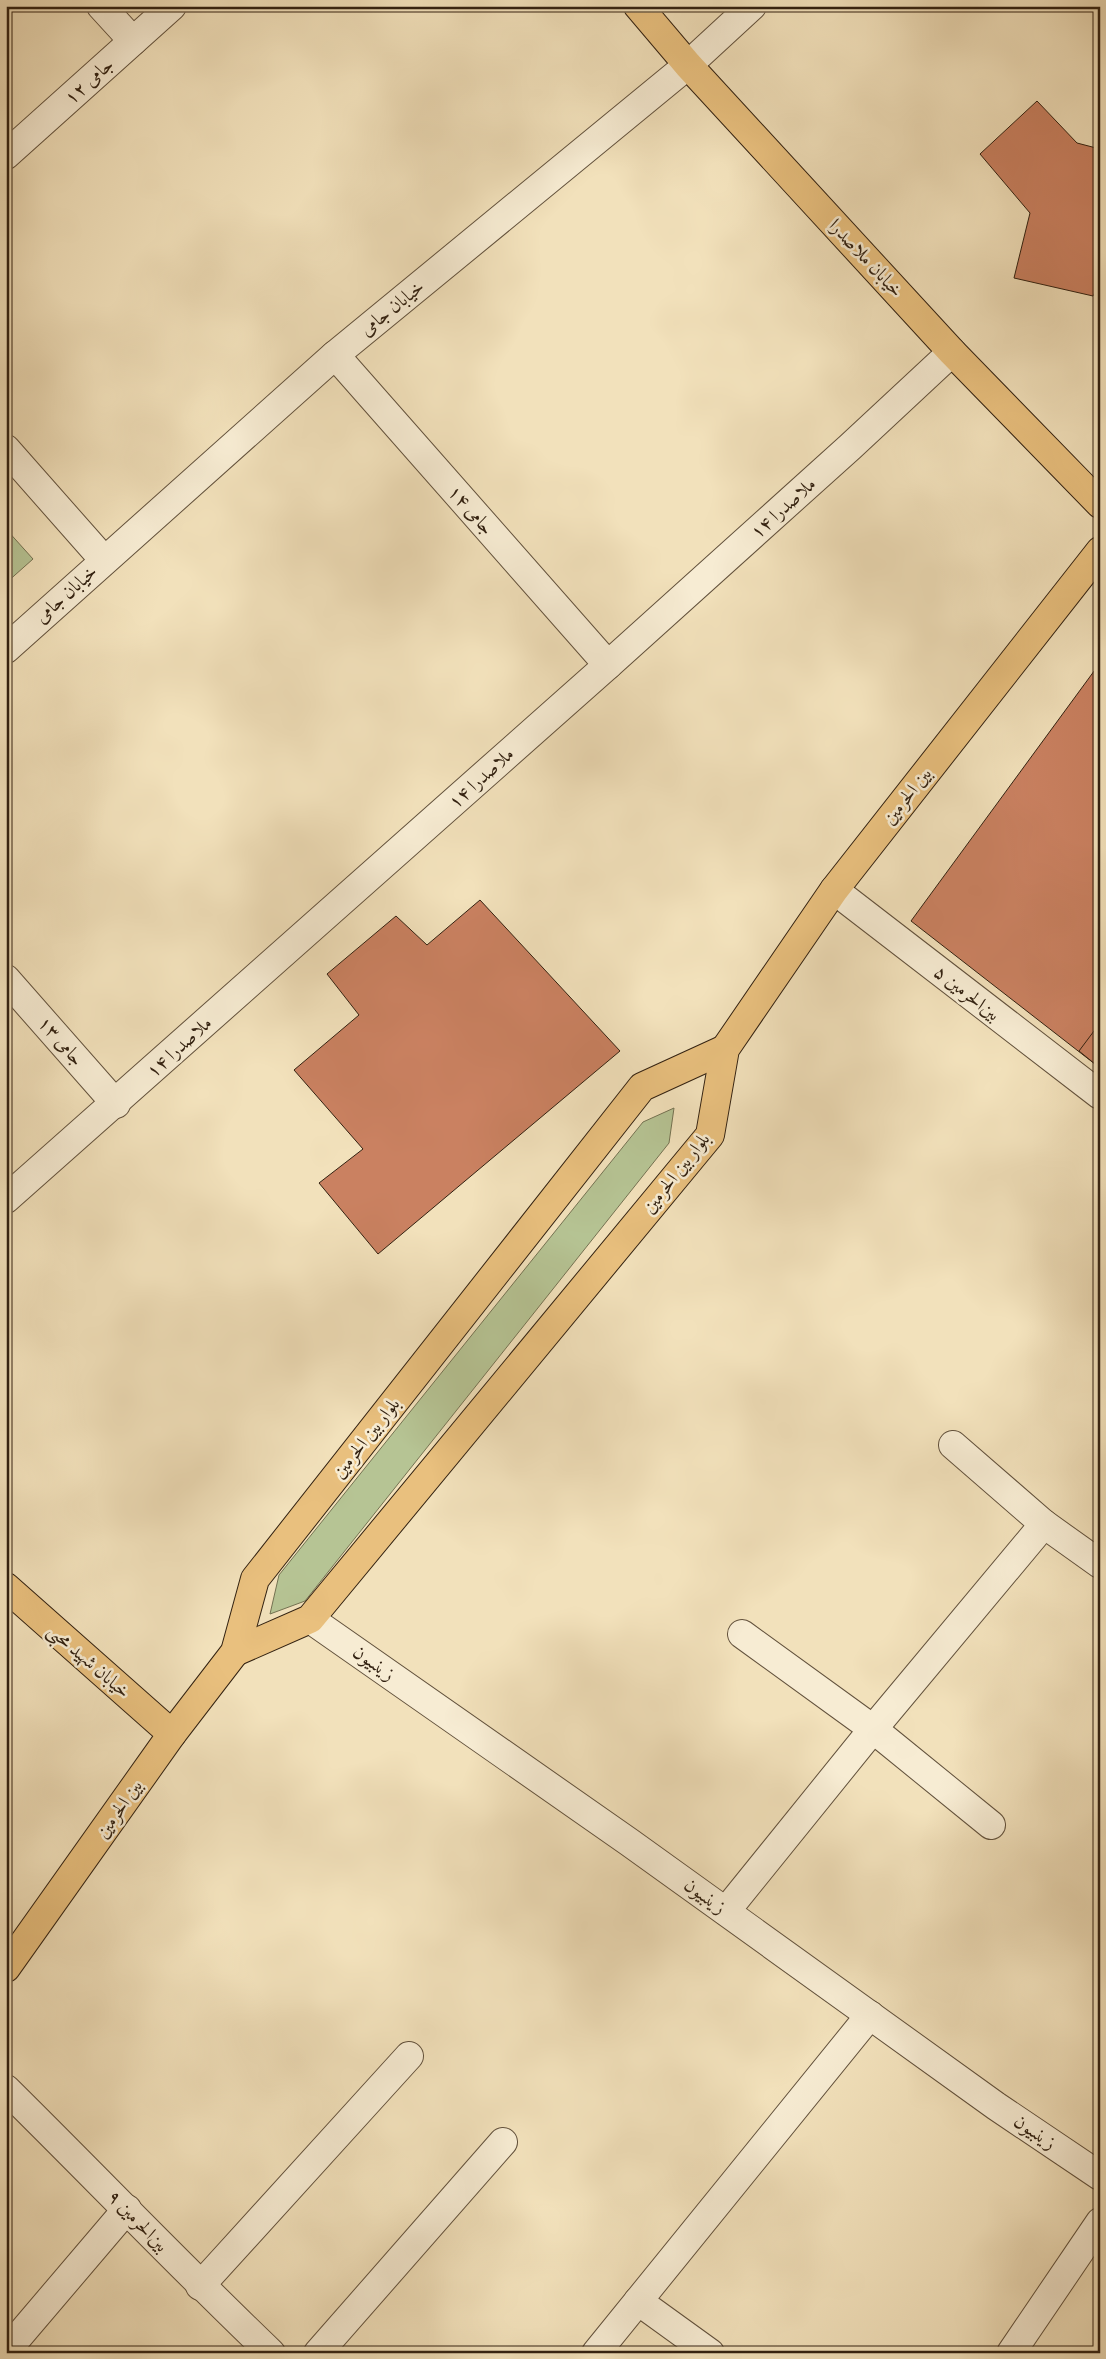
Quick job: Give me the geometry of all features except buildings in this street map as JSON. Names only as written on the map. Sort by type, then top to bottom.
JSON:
[{"type":"main road","name":"خیابان ملاصدرا","points":[[638,6],[688,65],[952,352],[1100,504]]},
{"type":"main road","name":"بین الحرمین","points":[[725,1049],[834,890],[1100,551]]},
{"type":"main road","name":"بلوار بین الحرمین","points":[[235,1652],[310,1619],[710,1135],[725,1049]]},
{"type":"main road","name":"بلوار بین الحرمین","points":[[235,1652],[255,1579],[642,1087],[725,1049]]},
{"type":"main road","name":"خیابان شهید محبی","points":[[6,1586],[172,1734]]},
{"type":"main road","name":"بین الحرمین","points":[[6,1968],[172,1734],[235,1652]]},
{"type":"street","points":[[101,6],[133,41]]},
{"type":"street","name":"جامی ۱۲","points":[[6,155],[172,6]]},
{"type":"street","name":"خیابان جامی","points":[[6,649],[335,355],[688,65],[752,6]]},
{"type":"street","name":"ملاصدرا ۱۴","points":[[6,1199],[116,1104],[608,665],[850,447],[952,352]]},
{"type":"street","name":"جامی ۱۴","points":[[335,355],[608,665]]},
{"type":"street","name":"خیابان جامی","points":[[6,449],[104,560]]},
{"type":"street","name":"بین‌الحرمین ۵","points":[[834,890],[1100,1095]]},
{"type":"street","name":"جامی ۱۳","points":[[6,979],[116,1104]]},
{"type":"street","points":[[953,1445],[1044,1524],[1100,1564]]},
{"type":"street","points":[[726,1911],[873,1729],[1044,1524]]},
{"type":"street","name":"زینبیون","points":[[310,1619],[726,1911],[996,2106],[1100,2176]]},
{"type":"street","points":[[742,1634],[873,1729],[991,1825]]},
{"type":"street","points":[[596,2353],[870,2015]]},
{"type":"street","points":[[200,2286],[410,2056]]},
{"type":"street","name":"بین‌الحرمین ۹","points":[[6,2089],[127,2209],[200,2286],[271,2353]]},
{"type":"street","points":[[318,2353],[503,2142]]},
{"type":"street","points":[[13,2343],[127,2209]]},
{"type":"street","points":[[1011,2353],[1100,2222]]},
{"type":"street","points":[[638,2301],[710,2353]]},
{"type":"green space","points":[[6,529],[33,559],[6,583]]},
{"type":"green space","points":[[674,1108],[669,1143],[305,1601],[270,1614],[279,1575],[643,1122]]}]
